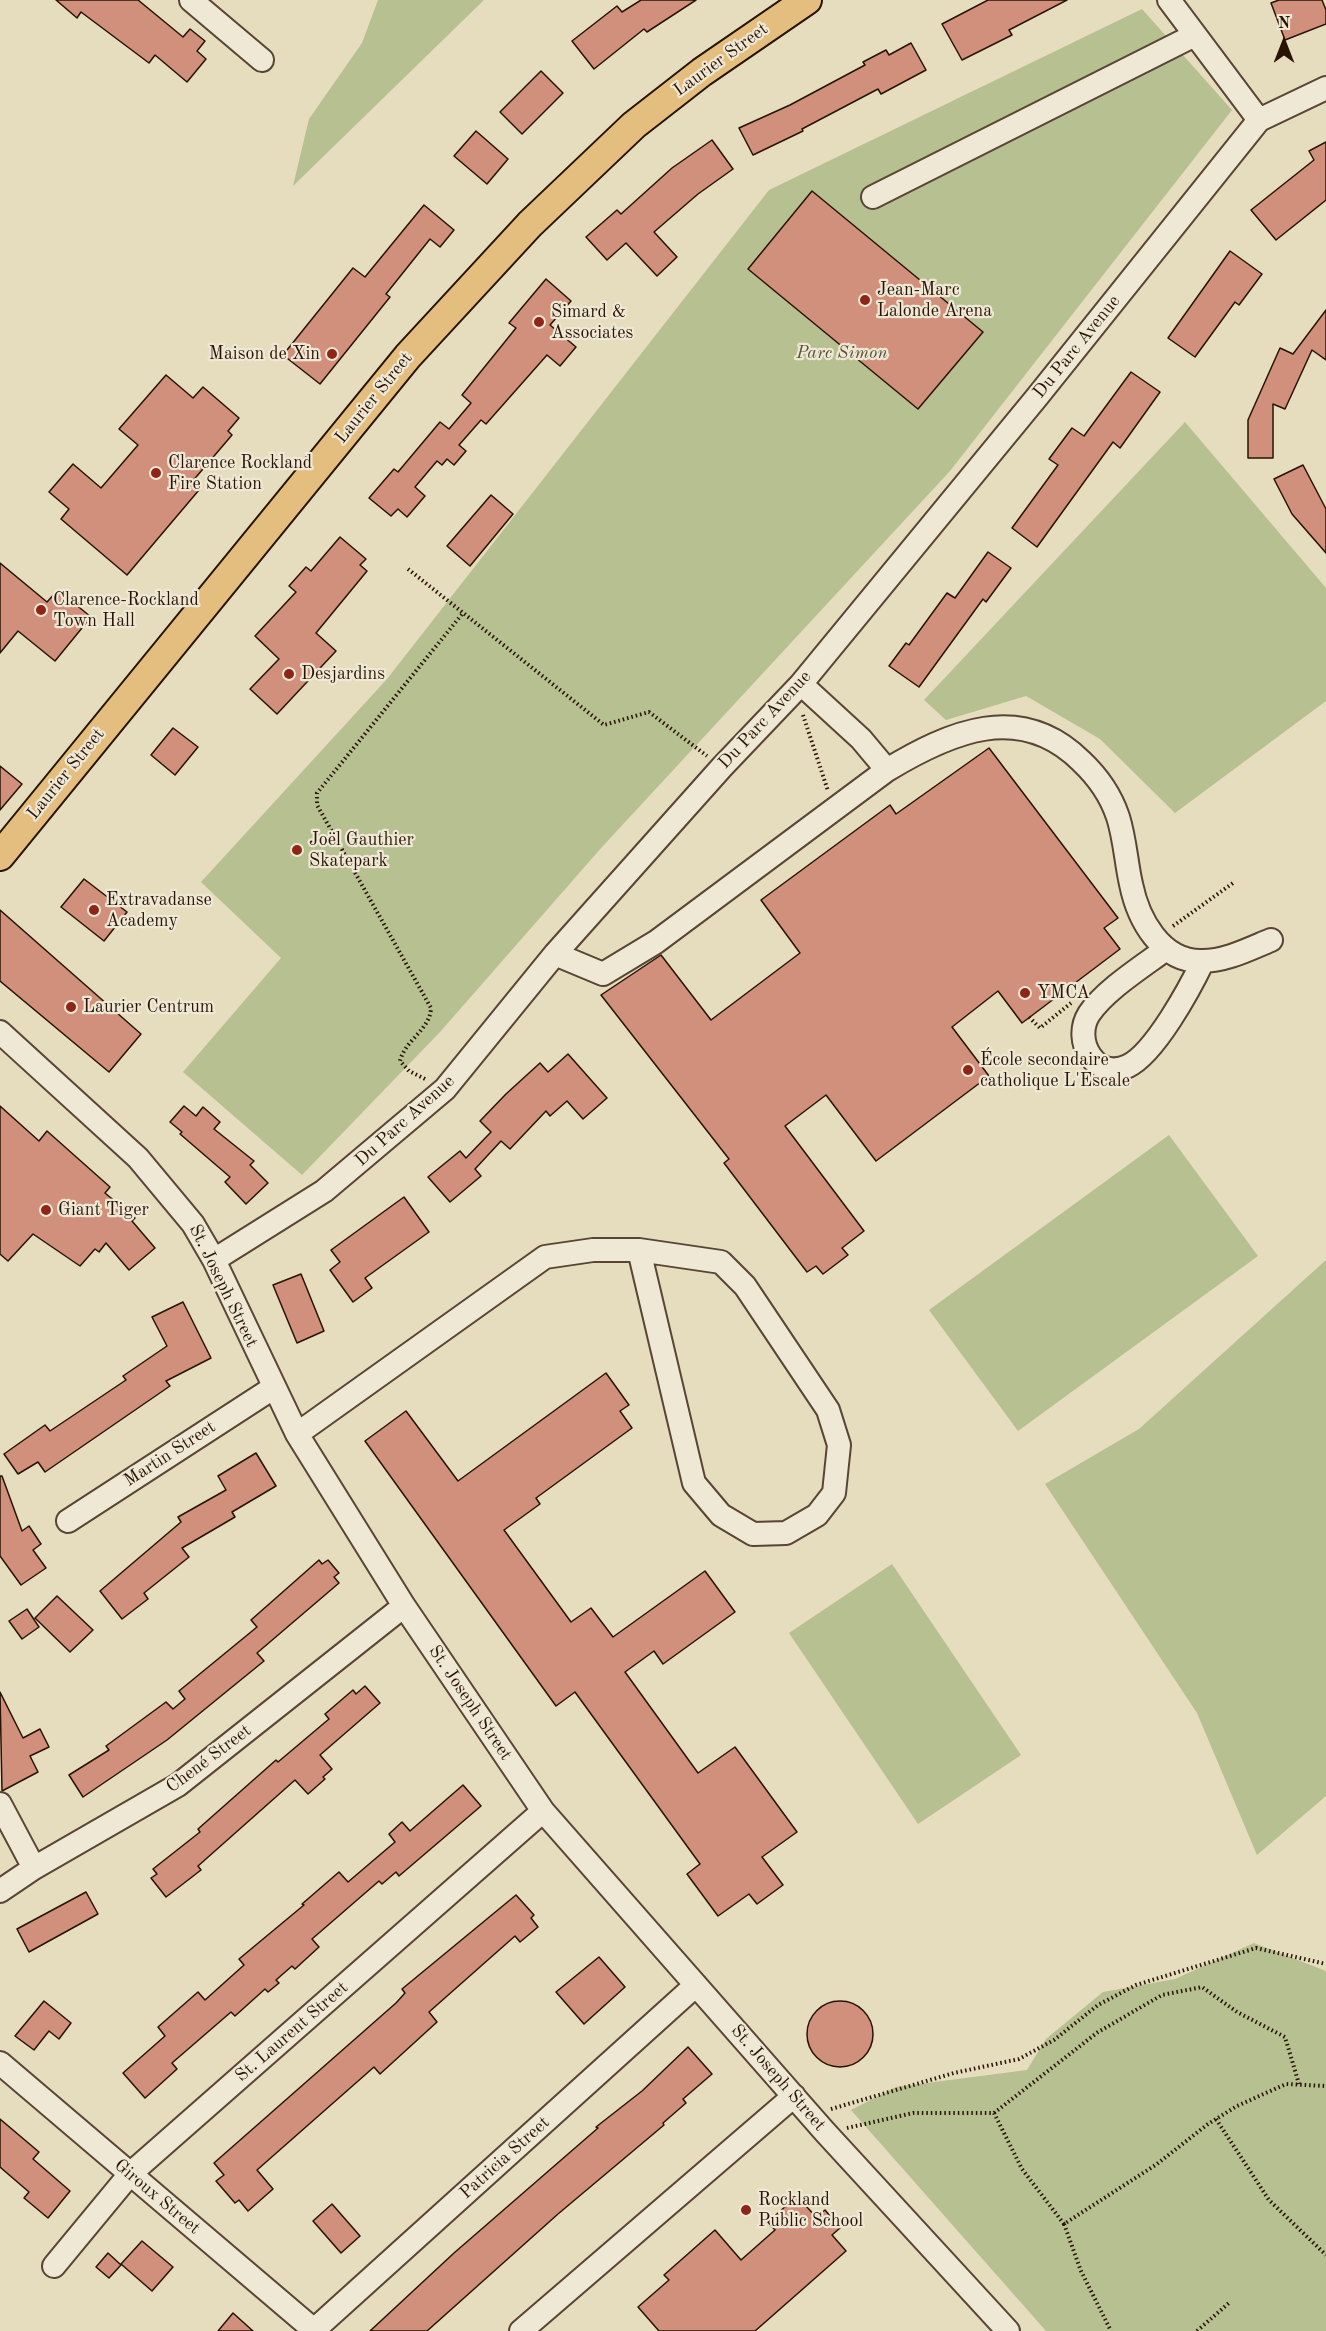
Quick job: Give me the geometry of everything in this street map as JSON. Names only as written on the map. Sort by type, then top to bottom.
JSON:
[{"type":"main road","name":"Laurier Street","points":[[0,856],[408,356],[530,224],[634,125],[711,65],[807,0]]},
{"type":"street","points":[[191,0],[262,60]]},
{"type":"street","points":[[1169,0],[1259,120],[1326,88]]},
{"type":"street","points":[[873,197],[1195,34]]},
{"type":"street","name":"Du Parc Avenue","points":[[214,1260],[324,1191],[445,1089],[555,954],[722,767],[800,695],[1259,120]]},
{"type":"street","points":[[800,695],[861,739],[887,770]]},
{"type":"street","points":[[555,954],[603,974],[656,942],[887,770],[914,753],[953,736],[992,727],[1029,729],[1063,743],[1096,775],[1118,816],[1138,911],[1149,932],[1161,943],[1186,960],[1203,961],[1237,955],[1271,940]]},
{"type":"street","points":[[1161,943],[1097,1003],[1087,1017],[1083,1033],[1085,1050],[1093,1062],[1109,1068],[1128,1066],[1142,1054],[1179,1006],[1203,961]]},
{"type":"street","name":"St. Joseph Street","points":[[0,1032],[145,1166],[180,1205],[214,1260],[273,1389],[297,1434],[404,1606],[543,1810],[794,2096],[1008,2331]]},
{"type":"street","points":[[297,1434],[545,1257],[593,1250],[639,1250],[720,1262],[745,1286],[828,1410],[839,1445],[834,1493],[817,1515],[786,1533],[753,1534],[720,1515],[694,1483],[639,1250]]},
{"type":"street","name":"Martin Street","points":[[68,1521],[273,1389]]},
{"type":"street","name":"Chené Street","points":[[0,1891],[34,1868],[178,1785],[404,1606]]},
{"type":"street","points":[[0,1804],[34,1868]]},
{"type":"street","name":"St. Laurent Street","points":[[54,2266],[130,2174],[543,1810]]},
{"type":"street","name":"Patricia Street","points":[[314,2331],[696,1985]]},
{"type":"street","name":"Giroux Street","points":[[0,2063],[314,2331]]},
{"type":"street","points":[[521,2331],[794,2096]]},
{"type":"path","points":[[408,569],[604,725],[649,712],[722,767]]},
{"type":"path","points":[[445,1089],[409,1071],[400,1061],[402,1053],[430,1019],[431,1008],[317,805],[317,793],[463,613]]},
{"type":"path","points":[[800,695],[834,809]]},
{"type":"path","points":[[1161,943],[1233,883]]},
{"type":"path","points":[[830,2109],[954,2073],[1019,2059],[1054,2040],[1098,2005],[1136,1985],[1256,1948],[1326,1964]]},
{"type":"path","points":[[846,2128],[913,2113],[994,2113],[1098,2032],[1162,1995],[1203,1987],[1237,2012],[1285,2037],[1299,2084]]},
{"type":"path","points":[[1064,2224],[1157,2164],[1236,2106],[1286,2084],[1326,2086]]},
{"type":"path","points":[[994,2113],[1022,2169],[1064,2224],[1081,2271],[1111,2331]]},
{"type":"path","points":[[1216,2119],[1269,2200],[1326,2255]]},
{"type":"path","points":[[1197,2331],[1230,2302]]},
{"type":"green space","points":[[378,0],[484,0],[293,186],[309,119],[362,43]]},
{"type":"green space","name":"Parc Simon","points":[[1142,9],[1232,110],[950,471],[602,847],[440,1032],[302,1175],[183,1072],[281,958],[201,882],[387,679],[769,190]]},
{"type":"green space","points":[[1185,422],[1326,588],[1326,701],[1175,813],[1100,739],[1026,696],[946,720],[924,700]]},
{"type":"green space","points":[[1169,1135],[1258,1256],[1018,1431],[929,1310]]},
{"type":"green space","points":[[1326,1260],[1326,1796],[1257,1855],[1197,1713],[1045,1484],[1139,1429]]},
{"type":"green space","points":[[892,1564],[1021,1755],[918,1824],[789,1633]]},
{"type":"green space","points":[[1254,1943],[1326,1971],[1326,2331],[1046,2331],[851,2110],[896,2087],[1027,2070],[1046,2039],[1103,1992],[1175,1979]]},
{"type":"building","points":[[56,0],[138,0],[183,37],[190,29],[205,41],[197,51],[206,59],[187,82],[155,55],[149,63],[81,12],[77,18]]},
{"type":"building","points":[[641,0],[696,0],[647,32],[644,29],[594,69],[572,41],[617,6],[622,12]]},
{"type":"building","points":[[988,0],[1067,0],[1009,30],[1012,35],[962,60],[942,24]]},
{"type":"building","points":[[1279,0],[1322,0],[1326,10],[1326,24],[1285,40],[1271,3]]},
{"type":"building","points":[[911,43],[926,70],[881,94],[878,89],[802,129],[803,131],[753,155],[739,128],[790,105],[865,65],[863,62],[886,50],[889,55]]},
{"type":"building","points":[[541,71],[563,93],[522,134],[500,112]]},
{"type":"building","points":[[476,131],[508,159],[487,184],[454,156]]},
{"type":"building","points":[[712,140],[733,169],[698,194],[654,232],[677,257],[657,276],[626,243],[607,260],[586,237],[617,210],[621,214],[672,168]]},
{"type":"building","points":[[1326,142],[1326,200],[1276,240],[1251,210],[1314,160],[1309,151]]},
{"type":"building","name":"Jean-Marc Lalonde Arena","points":[[812,191],[983,332],[918,409],[748,269]]},
{"type":"building","points":[[424,205],[454,230],[440,247],[430,239],[386,294],[390,297],[320,384],[283,355],[353,268],[365,277]]},
{"type":"building","points":[[1230,251],[1262,274],[1239,305],[1235,302],[1195,357],[1168,338]]},
{"type":"building","points":[[546,279],[571,301],[550,325],[576,347],[560,366],[547,355],[486,424],[481,420],[459,445],[466,451],[454,465],[447,459],[442,465],[437,461],[415,487],[425,496],[407,517],[398,509],[391,516],[369,498],[394,469],[398,472],[440,422],[449,429],[471,403],[462,395],[516,328],[509,323]]},
{"type":"building","points":[[1326,310],[1326,360],[1312,350],[1285,409],[1273,404],[1273,458],[1248,458],[1248,420],[1280,348],[1293,354]]},
{"type":"building","points":[[1131,372],[1160,392],[1120,448],[1113,442],[1037,547],[1012,528],[1058,465],[1049,459],[1072,428],[1084,436]]},
{"type":"building","name":"Clarence Rockland Fire Station","points":[[166,375],[193,398],[203,387],[239,418],[228,431],[232,435],[191,483],[199,490],[127,575],[61,519],[69,509],[49,492],[73,464],[101,488],[138,445],[119,429]]},
{"type":"building","points":[[1303,465],[1326,509],[1326,553],[1292,514],[1274,479]]},
{"type":"building","points":[[491,495],[513,514],[470,566],[447,546]]},
{"type":"building","points":[[340,537],[366,559],[360,565],[367,571],[316,633],[336,651],[277,714],[250,689],[279,659],[255,636],[296,592],[289,586],[306,567],[311,571]]},
{"type":"building","points":[[988,552],[1011,568],[986,602],[983,599],[919,687],[889,666],[906,643],[909,645],[947,593],[955,598]]},
{"type":"building","name":"Clarence-Rockland Town Hall","points":[[0,563],[47,602],[58,590],[91,617],[55,661],[18,631],[0,653]]},
{"type":"building","points":[[173,728],[198,747],[175,775],[151,755]]},
{"type":"building","points":[[989,748],[1118,918],[1104,928],[1120,949],[1022,1023],[998,991],[952,1027],[989,1076],[876,1161],[826,1095],[785,1126],[864,1231],[842,1248],[848,1255],[823,1274],[816,1266],[807,1272],[724,1163],[729,1159],[601,995],[661,955],[711,1020],[800,953],[761,900],[890,805],[896,814]]},
{"type":"building","points":[[0,766],[22,784],[0,810]]},
{"type":"building","name":"Extravadanse Academy","points":[[84,879],[127,912],[104,941],[61,907]]},
{"type":"building","name":"Laurier Centrum","points":[[0,910],[141,1034],[109,1072],[0,981]]},
{"type":"building","points":[[568,1054],[607,1098],[583,1119],[567,1101],[550,1116],[546,1111],[510,1149],[501,1141],[475,1169],[481,1176],[450,1202],[428,1177],[460,1151],[466,1158],[491,1132],[480,1121],[540,1063],[548,1072]]},
{"type":"building","name":"Giant Tiger","points":[[0,1106],[39,1141],[47,1131],[110,1187],[105,1193],[135,1218],[132,1221],[155,1248],[129,1270],[106,1243],[99,1252],[95,1249],[80,1266],[33,1234],[8,1261],[0,1254]]},
{"type":"building","points":[[184,1106],[196,1116],[203,1107],[220,1122],[214,1129],[254,1161],[250,1165],[268,1183],[246,1204],[225,1182],[230,1177],[180,1134],[182,1132],[170,1122]]},
{"type":"building","points":[[404,1197],[429,1232],[365,1278],[372,1288],[353,1302],[330,1270],[340,1262],[331,1250]]},
{"type":"building","points":[[301,1274],[324,1331],[297,1343],[273,1285]]},
{"type":"building","points":[[183,1302],[211,1358],[166,1381],[170,1386],[45,1472],[38,1462],[18,1474],[4,1454],[45,1425],[50,1431],[126,1380],[123,1376],[167,1346],[152,1317]]},
{"type":"building","points":[[606,1373],[629,1405],[620,1411],[632,1428],[536,1498],[540,1504],[504,1530],[571,1622],[591,1608],[613,1637],[705,1571],[735,1612],[663,1664],[654,1651],[625,1672],[698,1773],[735,1747],[797,1832],[762,1857],[783,1885],[757,1904],[749,1894],[718,1916],[687,1874],[700,1864],[575,1692],[556,1706],[365,1441],[406,1411],[458,1481]]},
{"type":"building","points":[[256,1453],[276,1486],[232,1512],[235,1517],[182,1548],[189,1557],[144,1593],[148,1599],[122,1619],[100,1591],[181,1522],[178,1517],[226,1490],[218,1476]]},
{"type":"building","points":[[0,1476],[2,1476],[22,1531],[29,1526],[41,1544],[33,1550],[46,1568],[21,1585],[0,1556]]},
{"type":"building","points":[[319,1560],[322,1564],[328,1560],[339,1573],[334,1577],[339,1583],[257,1653],[264,1661],[167,1740],[83,1797],[69,1775],[109,1750],[106,1746],[166,1702],[173,1709],[185,1699],[179,1691],[257,1627],[251,1620]]},
{"type":"building","points":[[57,1596],[93,1630],[70,1652],[35,1618]]},
{"type":"building","points":[[27,1609],[39,1627],[22,1639],[9,1621]]},
{"type":"building","points":[[365,1686],[380,1703],[320,1755],[332,1769],[323,1777],[325,1779],[308,1794],[295,1780],[198,1866],[201,1870],[166,1897],[151,1878],[157,1874],[153,1869],[200,1832],[198,1829],[276,1760],[278,1762],[329,1719],[325,1714],[353,1690],[356,1694]]},
{"type":"building","points":[[0,1692],[23,1738],[40,1729],[49,1747],[30,1756],[38,1772],[2,1791]]},
{"type":"building","points":[[463,1785],[481,1806],[399,1876],[396,1872],[382,1884],[379,1881],[312,1939],[319,1947],[295,1969],[292,1966],[276,1980],[279,1983],[268,1992],[265,1989],[235,2016],[231,2012],[172,2063],[177,2069],[145,2098],[123,2073],[165,2036],[158,2027],[198,1992],[205,2000],[244,1965],[239,1959],[304,1905],[302,1904],[339,1872],[348,1882],[395,1842],[389,1834],[402,1822],[410,1831]]},
{"type":"building","points":[[86,1892],[98,1914],[29,1952],[17,1929]]},
{"type":"building","points":[[516,1895],[534,1915],[531,1918],[538,1927],[520,1942],[515,1936],[429,2012],[437,2022],[380,2074],[374,2067],[257,2170],[273,2189],[248,2211],[239,2200],[235,2203],[216,2181],[224,2175],[214,2163],[396,2003],[405,1993],[402,1989]]},
{"type":"building","points":[[599,1957],[625,1987],[584,2024],[556,1992]]},
{"type":"building","points":[[44,2001],[71,2023],[59,2039],[49,2031],[34,2050],[15,2036]]},
{"type":"building","points":[[840,2001],[853,2004],[863,2011],[870,2021],[873,2034],[870,2047],[863,2057],[853,2064],[840,2067],[827,2064],[817,2057],[810,2047],[807,2034],[810,2021],[817,2011],[827,2004]]},
{"type":"building","points":[[688,2047],[712,2074],[683,2099],[686,2103],[663,2123],[664,2125],[558,2214],[427,2331],[370,2331],[454,2253],[598,2128],[596,2127],[642,2091]]},
{"type":"building","points":[[0,2119],[39,2152],[33,2159],[70,2191],[48,2218],[24,2198],[29,2192],[0,2167]]},
{"type":"building","points":[[797,2196],[816,2217],[825,2210],[840,2228],[832,2235],[846,2251],[755,2331],[659,2331],[638,2307],[669,2280],[664,2275],[715,2230],[741,2260],[775,2230],[768,2222]]},
{"type":"building","points":[[332,2204],[360,2236],[341,2253],[313,2221]]},
{"type":"building","points":[[142,2241],[173,2267],[152,2291],[121,2264]]},
{"type":"building","points":[[108,2253],[121,2265],[109,2278],[96,2267]]},
{"type":"building","points":[[233,2313],[253,2331],[218,2331]]},
{"type":"place","name":"Jean-Marc Lalonde Arena","points":[[865,300]]},
{"type":"place","name":"Simard & Associates","points":[[539,322]]},
{"type":"place","name":"Maison de Xin","points":[[332,354]]},
{"type":"place","name":"Clarence Rockland Fire Station","points":[[156,473]]},
{"type":"place","name":"Clarence-Rockland Town Hall","points":[[41,610]]},
{"type":"place","name":"Desjardins","points":[[289,674]]},
{"type":"place","name":"Joël Gauthier Skatepark","points":[[297,850]]},
{"type":"place","name":"Extravadanse Academy","points":[[94,910]]},
{"type":"place","name":"YMCA","points":[[1025,993]]},
{"type":"place","name":"Laurier Centrum","points":[[71,1007]]},
{"type":"place","name":"École secondaire catholique L'Escale","points":[[968,1070]]},
{"type":"place","name":"Giant Tiger","points":[[46,1210]]},
{"type":"place","name":"Rockland Public School","points":[[746,2210]]}]
